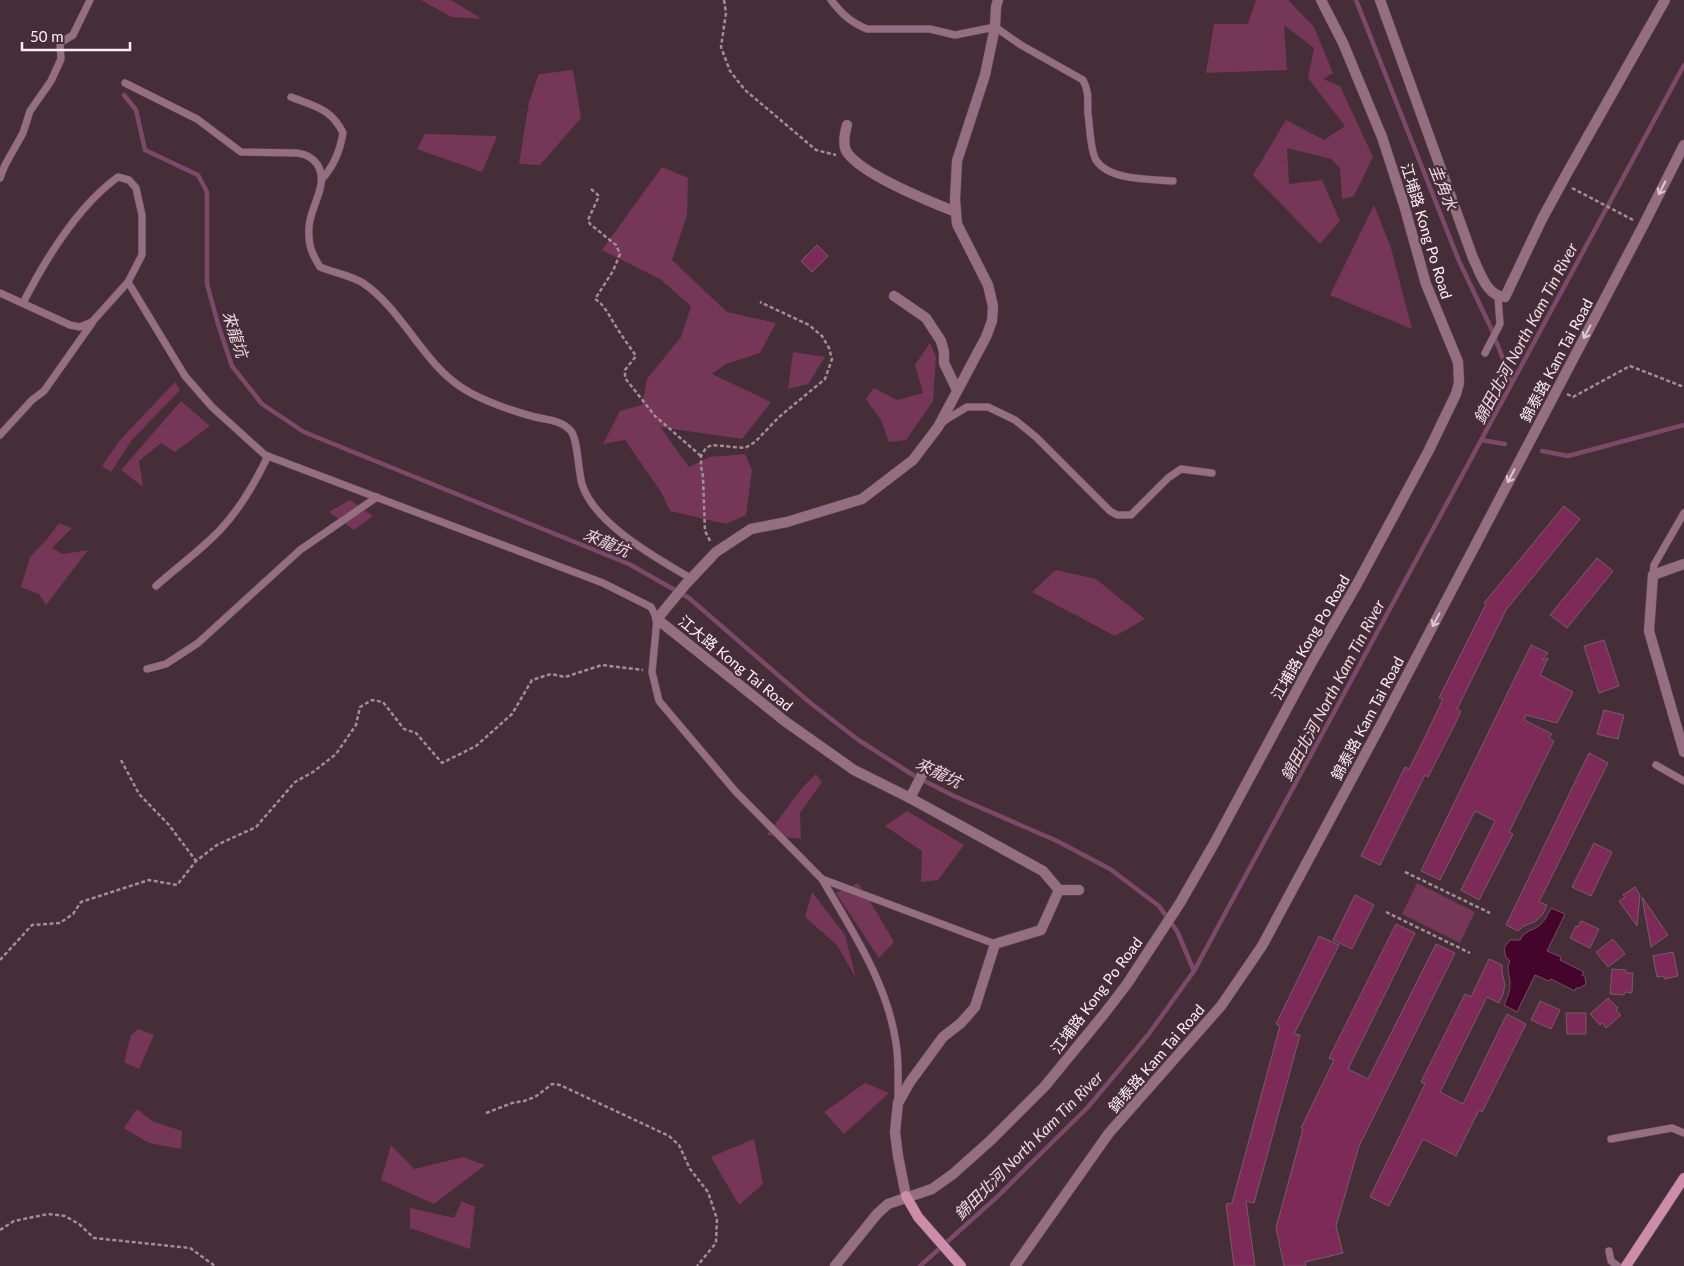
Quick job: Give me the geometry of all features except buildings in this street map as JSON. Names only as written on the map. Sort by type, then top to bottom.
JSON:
[{"type":"main road","points":[[1626,1266],[1684,1178]]},
{"type":"main road","points":[[906,1196],[918,1217],[961,1266]]},
{"type":"street","name":"江大路 Kong Tai Road","points":[[998,0],[995,27],[985,75],[957,161],[955,200],[957,224],[988,285],[993,306],[992,321],[986,337],[938,427],[913,460],[862,499],[787,522],[751,529],[716,552],[657,619],[801,733],[854,770],[910,798],[1043,871],[1059,890]]},
{"type":"street","name":"江埔路 Kong Po Road","points":[[835,1266],[876,1214],[888,1204],[906,1196],[921,1194],[932,1189],[953,1174],[1030,1102],[1104,1014],[1180,903],[1215,842],[1313,660],[1350,597],[1448,412],[1459,383],[1458,362],[1455,351],[1426,284],[1404,205],[1382,137],[1343,43],[1321,0]]},
{"type":"street","points":[[1380,0],[1473,258],[1490,291],[1498,297],[1505,297],[1509,291],[1546,211],[1665,0]]},
{"type":"street","points":[[847,125],[844,135],[845,148],[852,159],[883,179],[917,197],[956,212]]},
{"type":"street","name":"錦泰路 Kam Tai Road","points":[[1015,1266],[1109,1133],[1221,1006],[1262,946],[1385,717],[1684,145]]},
{"type":"street","points":[[894,296],[926,318],[941,341],[944,363],[957,390]]},
{"type":"street","points":[[1684,564],[1653,575],[1649,630],[1684,752]]},
{"type":"street","points":[[910,798],[924,771]]},
{"type":"street","points":[[906,1196],[900,1171],[895,1132],[898,1103],[910,1082],[943,1037],[961,1023],[975,1007],[995,944],[1041,930],[1059,890],[1079,890]]},
{"type":"lane","points":[[0,178],[23,133],[30,111],[51,80],[61,59],[60,43],[73,35],[90,0]]},
{"type":"lane","points":[[831,0],[844,16],[867,29],[930,29],[955,34],[995,27],[1035,53],[1083,80],[1088,90],[1088,106],[1095,159],[1104,170],[1117,175],[1173,181]]},
{"type":"lane","points":[[125,83],[197,119],[241,152],[306,154],[321,171],[322,179]]},
{"type":"lane","points":[[291,98],[325,110],[333,116],[343,134],[332,169],[322,179],[312,208],[309,225],[310,249],[320,267],[361,281],[378,295],[415,338],[431,360],[453,381],[466,390],[508,408],[534,417],[555,421],[571,430],[575,437],[582,485],[588,499],[599,513],[689,582]]},
{"type":"lane","points":[[0,435],[44,391],[92,322],[128,282],[142,254],[142,215],[136,188],[129,180],[118,177],[105,187],[58,244],[22,303]]},
{"type":"lane","points":[[128,282],[185,376],[212,408],[265,455],[603,583],[650,607],[657,619],[652,672],[658,701],[736,792],[822,879],[875,973],[887,1007],[896,1043],[898,1103]]},
{"type":"lane","points":[[0,293],[70,325],[80,326],[92,322]]},
{"type":"lane","points":[[1485,353],[1500,324],[1498,297]]},
{"type":"lane","points":[[938,427],[947,418],[967,407],[988,407],[1015,420],[1036,437],[1110,511],[1117,515],[1131,515],[1168,478],[1181,469],[1212,474]]},
{"type":"lane","points":[[156,586],[219,531],[245,498],[268,456]]},
{"type":"lane","points":[[148,669],[166,664],[198,644],[300,550],[377,497]]},
{"type":"lane","points":[[1653,575],[1654,565],[1684,513]]},
{"type":"lane","points":[[1656,765],[1684,782]]},
{"type":"lane","points":[[822,879],[995,944]]},
{"type":"lane","points":[[1611,1139],[1672,1128],[1684,1133]]},
{"type":"lane","points":[[1609,1251],[1611,1261],[1618,1266]]},
{"type":"path","points":[[724,0],[726,13],[722,48],[730,71],[745,90],[816,150],[852,159]]},
{"type":"path","points":[[591,189],[599,196],[588,220],[590,224],[616,245],[620,254],[613,271],[595,299],[601,302],[636,356],[625,370],[625,378],[655,416],[701,456]]},
{"type":"path","points":[[1576,190],[1635,222]]},
{"type":"path","points":[[716,552],[705,531],[701,456],[706,448],[712,445],[744,448],[755,442],[784,412],[825,379],[832,359],[830,348],[822,336],[809,325],[760,302]]},
{"type":"path","points":[[1557,389],[1573,397],[1630,366],[1684,387]]},
{"type":"path","points":[[0,960],[32,925],[60,923],[73,914],[81,902],[149,880],[177,885],[196,861],[217,845],[256,827],[295,782],[313,772],[336,754],[356,725],[360,707],[372,700],[383,702],[404,729],[416,733],[442,763],[476,746],[512,714],[532,680],[551,674],[565,678],[602,665],[652,672]]},
{"type":"path","points":[[121,760],[139,794],[169,825],[196,861]]},
{"type":"path","points":[[1405,872],[1490,913]]},
{"type":"path","points":[[1386,912],[1470,953]]},
{"type":"path","points":[[486,1113],[512,1102],[524,1101],[535,1097],[552,1084],[560,1085],[669,1136],[679,1145],[690,1169],[708,1192],[717,1219],[716,1242],[697,1266]]},
{"type":"path","points":[[0,1230],[14,1222],[48,1214],[65,1216],[79,1224],[94,1238],[190,1248],[215,1266]]},
{"type":"shaded area","points":[[421,0],[451,0],[482,19],[452,17]]},
{"type":"shaded area","points":[[1256,0],[1288,0],[1314,27],[1333,73],[1323,79],[1340,86],[1373,157],[1354,196],[1342,199],[1340,168],[1331,159],[1287,148],[1289,184],[1322,180],[1340,221],[1320,244],[1253,175],[1286,120],[1324,140],[1345,126],[1308,78],[1314,48],[1284,25],[1287,70],[1206,73],[1214,24],[1248,24]]},
{"type":"shaded area","points":[[573,70],[581,118],[540,165],[519,164],[529,102],[539,74]]},
{"type":"shaded area","points":[[425,134],[497,136],[482,172],[417,149]]},
{"type":"shaded area","points":[[662,167],[688,178],[687,215],[672,260],[727,312],[776,323],[760,353],[726,364],[712,374],[771,402],[742,439],[660,427],[689,467],[709,457],[745,454],[752,470],[746,515],[726,524],[670,511],[661,492],[625,440],[603,444],[620,411],[642,405],[647,379],[681,337],[691,306],[660,279],[602,250]]},
{"type":"shaded area","points":[[1374,205],[1391,248],[1412,329],[1330,295]]},
{"type":"shaded area","points":[[930,343],[936,357],[933,401],[906,440],[889,442],[881,420],[866,399],[874,388],[897,400],[923,393],[915,365]]},
{"type":"shaded area","points":[[793,352],[825,357],[808,384],[788,389]]},
{"type":"shaded area","points":[[175,382],[180,390],[131,441],[111,472],[102,466],[121,439]]},
{"type":"shaded area","points":[[181,401],[210,426],[175,452],[161,443],[139,461],[143,487],[121,470]]},
{"type":"shaded area","points":[[350,500],[373,516],[354,530],[329,512]]},
{"type":"shaded area","points":[[59,523],[72,528],[52,548],[63,554],[88,550],[46,605],[39,594],[21,587],[30,557]]},
{"type":"shaded area","points":[[1056,570],[1096,579],[1145,619],[1115,636],[1032,592]]},
{"type":"shaded area","points":[[816,774],[822,782],[800,813],[801,839],[767,835],[802,788]]},
{"type":"shaded area","points":[[907,811],[964,845],[938,880],[921,882],[922,851],[885,826]]},
{"type":"shaded area","points":[[858,883],[894,942],[879,958],[836,893]]},
{"type":"shaded area","points":[[1417,883],[1475,912],[1460,943],[1402,914]]},
{"type":"shaded area","points":[[812,892],[845,935],[856,978],[837,945],[805,917]]},
{"type":"shaded area","points":[[1551,908],[1565,914],[1547,951],[1561,957],[1560,960],[1584,972],[1582,975],[1585,977],[1586,984],[1576,988],[1575,991],[1551,979],[1549,981],[1535,975],[1517,1012],[1504,1005],[1510,988],[1508,967],[1510,961],[1506,957],[1504,948],[1510,940],[1520,940],[1526,933],[1540,925]]},
{"type":"shaded area","points":[[138,1029],[154,1035],[139,1069],[124,1062],[131,1035]]},
{"type":"shaded area","points":[[865,1083],[889,1093],[844,1134],[824,1112]]},
{"type":"shaded area","points":[[137,1109],[152,1121],[182,1131],[181,1149],[149,1143],[124,1128]]},
{"type":"shaded area","points":[[754,1139],[763,1184],[739,1205],[711,1157]]},
{"type":"shaded area","points":[[391,1145],[414,1169],[463,1157],[485,1165],[434,1204],[381,1180]]},
{"type":"shaded area","points":[[462,1201],[475,1207],[470,1249],[410,1228],[410,1208],[454,1218]]},
{"type":"waterway","name":"圭角水","points":[[1356,0],[1459,261],[1491,328],[1512,382]]},
{"type":"waterway","name":"錦田北河 North Kam Tin River","points":[[920,1266],[997,1197],[1088,1107],[1148,1035],[1194,971],[1684,65]]},
{"type":"waterway","name":"來龍坑","points":[[124,95],[136,110],[145,150],[198,175],[207,192],[207,284],[232,366],[262,404],[304,432],[629,564],[689,598],[808,701],[857,739],[913,775],[954,796],[1057,841],[1110,869],[1159,906],[1177,931],[1194,971]]},
{"type":"waterway","points":[[1542,451],[1568,456],[1684,425]]},
{"type":"waterway","points":[[1481,440],[1505,444]]}]
